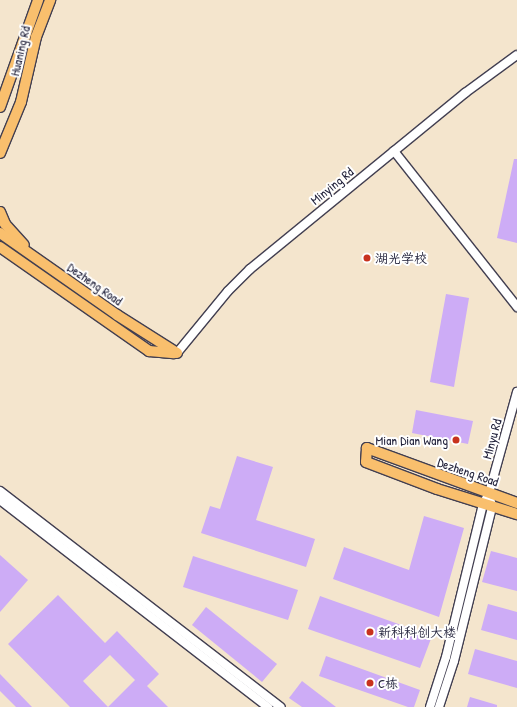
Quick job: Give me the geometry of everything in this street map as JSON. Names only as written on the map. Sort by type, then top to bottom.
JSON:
[{"type":"main road","name":"Huaning Rd","points":[[0,107],[38,0]]},
{"type":"main road","name":"Huaning Rd","points":[[0,154],[21,102],[36,37],[50,0]]},
{"type":"main road","points":[[0,212],[5,224],[36,258]]},
{"type":"main road","name":"Dezheng Road","points":[[0,233],[117,315],[178,353]]},
{"type":"main road","name":"Dezheng Road","points":[[0,247],[149,351],[178,353]]},
{"type":"main road","points":[[0,255],[16,258]]},
{"type":"main road","name":"Dezheng Road","points":[[517,503],[366,448],[366,462],[487,506],[517,514]]},
{"type":"street","name":"Minying Rd","points":[[178,353],[228,291],[250,269],[394,151],[517,55]]},
{"type":"street","points":[[394,151],[517,307]]},
{"type":"street","name":"Minyu Rd","points":[[487,506],[489,493],[517,392]]},
{"type":"street","points":[[0,490],[280,707]]},
{"type":"street","points":[[0,500],[268,707]]},
{"type":"street","points":[[430,707],[446,657],[487,506]]},
{"type":"street","points":[[439,707],[454,661],[487,506]]},
{"type":"building","points":[[514,159],[517,159],[517,243],[497,238]]},
{"type":"building","points":[[446,294],[469,298],[454,387],[430,382]]},
{"type":"building","points":[[416,410],[473,421],[468,444],[412,433]]},
{"type":"building","points":[[237,456],[273,467],[256,520],[315,539],[306,567],[201,533],[210,506],[220,509]]},
{"type":"building","points":[[424,516],[464,528],[439,617],[333,579],[344,547],[409,570]]},
{"type":"building","points":[[491,551],[517,558],[517,591],[482,582]]},
{"type":"building","points":[[0,555],[28,580],[0,612]]},
{"type":"building","points":[[193,556],[298,590],[288,620],[183,587]]},
{"type":"building","points":[[58,595],[105,643],[117,631],[159,674],[147,686],[168,707],[108,707],[70,707],[8,644]],"holes":[[[110,655],[135,680],[108,707],[83,681]]]},
{"type":"building","name":"新科科创大楼","points":[[320,596],[432,636],[420,668],[308,629]]},
{"type":"building","points":[[488,604],[517,612],[517,640],[481,630]]},
{"type":"building","points":[[206,607],[277,664],[262,682],[192,625]]},
{"type":"building","points":[[475,649],[517,661],[517,688],[468,674]]},
{"type":"building","name":"C栋","points":[[326,656],[420,690],[414,707],[408,707],[319,676]]},
{"type":"building","points":[[0,674],[32,707],[16,707],[0,691]]},
{"type":"building","points":[[302,681],[336,707],[302,707],[289,698]]},
{"type":"building","points":[[470,697],[497,705],[497,707],[467,707]]},
{"type":"place","name":"湖光学校","points":[[367,258]]},
{"type":"place","name":"Mian Dian Wang","points":[[456,440]]},
{"type":"place","name":"新科科创大楼","points":[[370,632]]},
{"type":"place","name":"C栋","points":[[370,683]]}]
